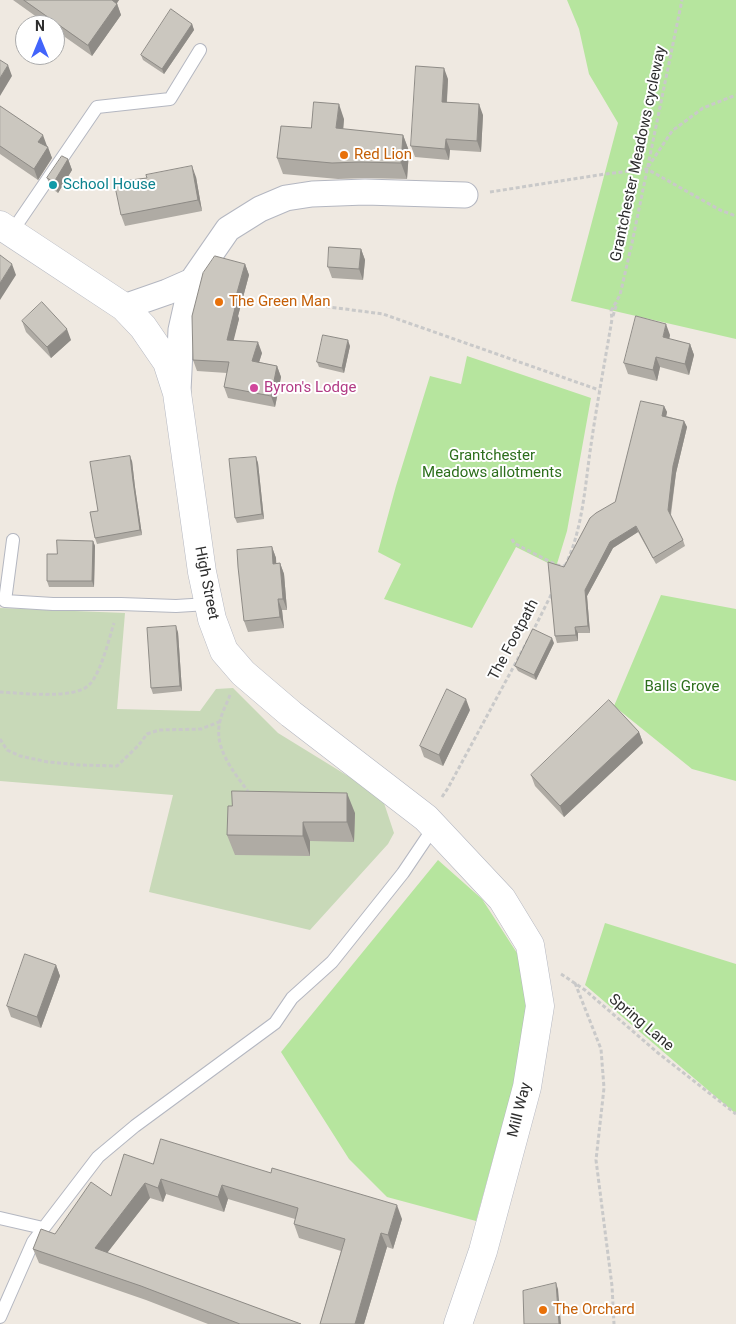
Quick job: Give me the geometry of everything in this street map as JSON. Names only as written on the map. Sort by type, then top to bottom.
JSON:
[{"type":"street","points":[[178,394],[181,330],[192,281],[228,229],[260,208],[286,198],[312,194],[365,192],[465,195]]},
{"type":"street","name":"High Street","points":[[5,229],[124,307],[143,327],[167,362],[178,394],[208,604],[224,651],[243,673],[291,714],[430,823],[502,898]]},
{"type":"street","points":[[124,307],[192,281]]},
{"type":"street","name":"Mill Way","points":[[458,1324],[483,1250],[527,1087],[540,1006],[530,944],[502,898]]},
{"type":"lane","points":[[5,229],[97,107],[170,99],[200,50]]},
{"type":"lane","points":[[13,540],[3,600],[53,604],[176,606],[208,604]]},
{"type":"lane","points":[[0,1317],[33,1242],[98,1157],[134,1126],[275,1022],[292,998],[332,962],[402,873],[430,823]]},
{"type":"lane","points":[[0,1218],[43,1228]]},
{"type":"path","name":"Grantchester Meadows cycleway","points":[[612,319],[611,311],[620,296],[632,243],[682,0]]},
{"type":"path","points":[[647,169],[672,131],[703,108],[736,95]]},
{"type":"path","points":[[465,195],[647,169],[720,210],[736,216]]},
{"type":"path","points":[[512,539],[514,543],[525,549],[557,565],[565,566],[575,539],[582,511],[599,390],[612,319],[620,296]]},
{"type":"path","points":[[268,299],[383,314],[599,390]]},
{"type":"path","name":"The Footpath","points":[[430,823],[557,584]]},
{"type":"path","points":[[0,692],[75,693],[84,689],[98,672],[121,604]]},
{"type":"path","points":[[224,651],[233,688],[219,722],[219,738],[225,760],[249,793],[250,802]]},
{"type":"path","points":[[0,738],[7,750],[20,756],[48,762],[117,766],[138,746],[147,734],[159,730],[201,729],[219,722]]},
{"type":"path","name":"Spring Lane","points":[[531,951],[585,990],[658,1053],[736,1114]]},
{"type":"path","points":[[575,983],[601,1048],[604,1088],[596,1160],[612,1286],[614,1324]]},
{"type":"green space","points":[[567,0],[736,0],[736,339],[571,301],[618,123],[589,74],[579,29]]},
{"type":"green space","name":"Grantchester Meadows allotments","points":[[467,356],[591,398],[567,531],[556,567],[516,547],[472,628],[384,599],[401,564],[378,552],[430,376],[461,384]]},
{"type":"green space","name":"Balls Grove","points":[[661,595],[736,609],[736,781],[692,769],[614,706]]},
{"type":"green space","points":[[0,608],[125,613],[117,709],[200,711],[216,689],[233,688],[278,733],[382,797],[394,833],[388,844],[310,930],[149,892],[173,795],[0,781]]},
{"type":"green space","points":[[438,860],[482,899],[528,970],[530,1024],[476,1221],[387,1197],[349,1159],[281,1052]]},
{"type":"green space","points":[[605,923],[736,964],[736,1114],[585,985]]},
{"type":"building","points":[[24,0],[112,0],[117,4],[88,45],[65,29],[65,15],[45,15]]},
{"type":"building","points":[[171,9],[192,24],[162,69],[141,55]]},
{"type":"building","points":[[0,60],[8,65],[0,78]]},
{"type":"building","points":[[416,66],[444,68],[442,102],[479,104],[477,141],[446,139],[445,149],[411,146]]},
{"type":"building","points":[[314,102],[339,104],[336,128],[403,135],[401,163],[332,163],[277,158],[281,126],[311,128]]},
{"type":"building","points":[[0,106],[43,135],[38,142],[48,147],[34,169],[0,146]]},
{"type":"building","points":[[62,156],[68,159],[54,182],[47,178]]},
{"type":"building","points":[[192,166],[198,200],[121,215],[114,182],[147,178],[146,175]]},
{"type":"building","points":[[329,247],[361,249],[359,269],[328,267]]},
{"type":"building","points":[[0,255],[12,264],[0,283]]},
{"type":"building","points":[[215,256],[245,264],[233,307],[235,308],[227,340],[258,342],[252,361],[277,366],[271,396],[224,387],[229,362],[193,360],[192,316],[203,273]]},
{"type":"building","points":[[42,302],[67,329],[47,347],[22,321]]},
{"type":"building","points":[[636,316],[666,324],[663,337],[690,344],[685,364],[656,357],[653,370],[624,363]]},
{"type":"building","points":[[323,335],[348,340],[342,368],[317,362]]},
{"type":"building","points":[[641,401],[664,406],[662,416],[684,421],[673,466],[668,510],[683,540],[653,558],[636,526],[610,542],[585,590],[588,626],[575,627],[576,635],[555,636],[548,562],[564,567],[590,518],[615,502]]},
{"type":"building","points":[[130,456],[140,530],[95,538],[90,512],[98,511],[90,462]]},
{"type":"building","points":[[256,457],[262,514],[235,518],[229,459]]},
{"type":"building","points":[[57,540],[93,541],[92,581],[47,581],[47,554],[57,554]]},
{"type":"building","points":[[272,547],[273,564],[280,563],[283,599],[278,599],[280,617],[244,621],[237,550]]},
{"type":"building","points":[[176,626],[180,686],[151,688],[147,628]]},
{"type":"building","points":[[533,629],[552,638],[534,675],[515,666]]},
{"type":"building","points":[[447,689],[466,699],[439,755],[420,746]]},
{"type":"building","points":[[609,700],[639,732],[560,806],[531,775]]},
{"type":"building","points":[[232,791],[347,793],[347,822],[303,822],[303,836],[227,835],[228,806],[232,806]]},
{"type":"building","points":[[25,954],[56,965],[37,1017],[7,1006]]},
{"type":"building","points":[[161,1139],[271,1173],[272,1168],[397,1205],[388,1235],[381,1233],[355,1324],[320,1324],[345,1239],[294,1224],[298,1208],[222,1185],[218,1197],[161,1179],[158,1188],[145,1183],[95,1248],[301,1324],[240,1324],[141,1286],[33,1249],[41,1229],[55,1234],[91,1182],[111,1196],[124,1154],[153,1164]]},
{"type":"building","name":"The Orchard","points":[[556,1283],[559,1324],[524,1324],[523,1291]]},
{"type":"place","name":"Red Lion","points":[[344,155]]},
{"type":"place","name":"School House","points":[[53,185]]},
{"type":"place","name":"The Green Man","points":[[219,302]]},
{"type":"place","name":"Byron's Lodge","points":[[254,388]]},
{"type":"place","name":"The Orchard","points":[[543,1310]]}]
